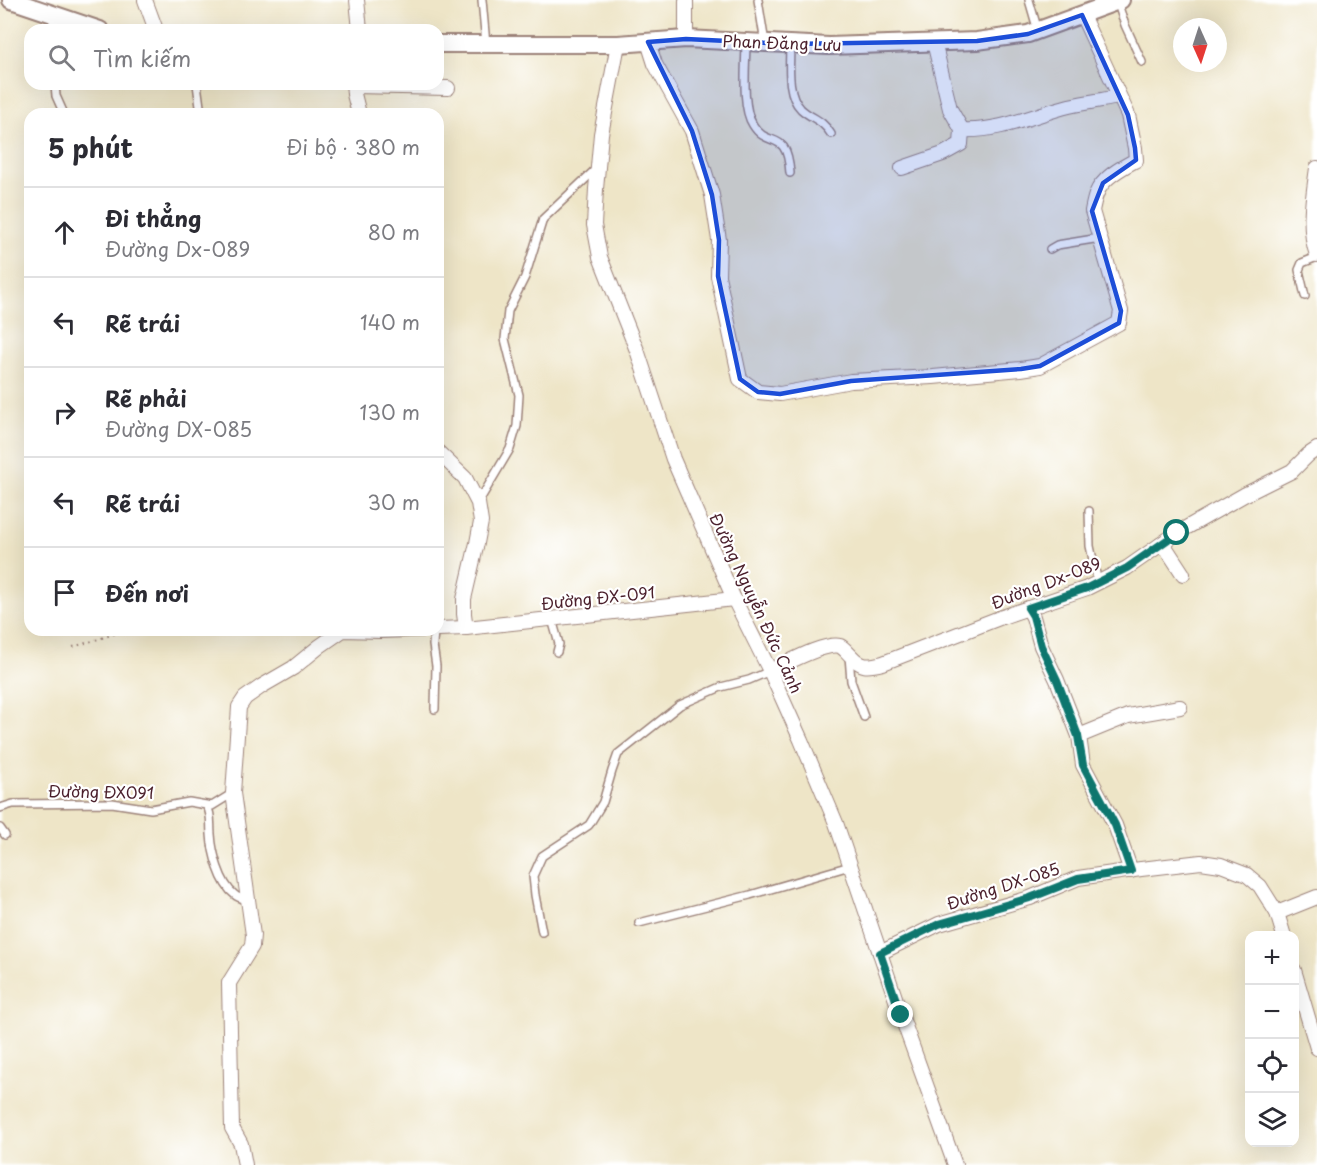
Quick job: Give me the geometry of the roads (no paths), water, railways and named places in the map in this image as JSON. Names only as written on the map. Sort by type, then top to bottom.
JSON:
[{"type":"street","points":[[10,0],[53,22]]},
{"type":"street","points":[[145,0],[154,24]]},
{"type":"street","points":[[357,0],[359,24]]},
{"type":"street","points":[[686,0],[686,39]]},
{"type":"street","name":"Phan Đăng Lưu","points":[[444,44],[618,44],[686,39],[829,46],[977,41],[1028,34],[1119,1]]},
{"type":"street","points":[[648,42],[655,64],[692,131],[712,195],[719,240],[718,276],[740,379],[758,392],[780,394],[851,381],[933,377],[1040,366],[1119,324],[1121,311],[1092,211],[1102,183],[1136,160],[1135,148],[1128,115],[1082,15]]},
{"type":"street","points":[[902,168],[943,154],[961,144],[962,130],[950,110],[934,42]]},
{"type":"street","name":"Đường Nguyễn Đức Cảnh","points":[[618,44],[601,134],[598,167],[594,225],[600,257],[638,353],[673,459],[734,599],[801,740],[836,823],[955,1165]]},
{"type":"street","points":[[444,88],[448,88]]},
{"type":"street","points":[[354,90],[358,108]]},
{"type":"street","points":[[962,130],[979,131],[1069,106],[1119,97]]},
{"type":"street","points":[[1317,168],[1312,200],[1311,231],[1317,256]]},
{"type":"street","name":"Đường Dx-089","points":[[770,671],[825,646],[843,647],[856,662],[869,667],[1087,588],[1127,568],[1177,533],[1292,471],[1317,449]]},
{"type":"street","points":[[444,458],[465,478],[478,503],[481,522],[464,598],[466,628]]},
{"type":"street","points":[[1160,545],[1168,551],[1183,574]]},
{"type":"street","name":"Đường ĐX-091","points":[[444,629],[734,599]]},
{"type":"street","points":[[1028,608],[1078,736],[1083,765],[1115,825],[1131,871]]},
{"type":"street","name":"Đường ĐX-091","points":[[245,1165],[241,1144],[232,1128],[229,982],[252,946],[253,935],[232,793],[239,707],[245,698],[293,668],[334,636]]},
{"type":"street","points":[[1078,736],[1128,716],[1180,707]]},
{"type":"street","name":"Đường DX-085","points":[[880,953],[939,924],[1030,898],[1078,879],[1201,862],[1221,865],[1247,875],[1260,886],[1277,913],[1282,931]]},
{"type":"street","points":[[1277,913],[1317,897]]},
{"type":"street","points":[[1298,985],[1317,1048]]},
{"type":"lane","points":[[482,0],[486,44]]},
{"type":"lane","points":[[758,0],[765,43]]},
{"type":"lane","points":[[1029,0],[1038,31]]},
{"type":"lane","points":[[1119,1],[1125,25],[1142,62]]},
{"type":"lane","points":[[746,42],[746,104],[753,125],[762,136],[778,141],[786,149],[790,173]]},
{"type":"lane","points":[[790,44],[791,90],[799,107],[826,125],[831,134]]},
{"type":"lane","points":[[56,90],[61,108]]},
{"type":"lane","points":[[198,90],[200,108]]},
{"type":"lane","points":[[478,503],[510,449],[518,426],[519,395],[505,339],[508,311],[525,277],[543,219],[598,167]]},
{"type":"lane","points":[[1050,249],[1057,245],[1100,237]]},
{"type":"lane","points":[[1305,296],[1299,270],[1302,263],[1317,256]]},
{"type":"lane","points":[[1089,511],[1090,546],[1098,583]]},
{"type":"lane","points":[[552,619],[559,644],[557,652]]},
{"type":"lane","points":[[434,636],[435,709]]},
{"type":"lane","points":[[849,654],[851,681],[864,717]]},
{"type":"lane","points":[[542,932],[533,876],[542,856],[589,825],[603,802],[618,754],[680,705],[721,687],[770,671]]},
{"type":"lane","points":[[207,806],[212,807],[232,793]]},
{"type":"lane","name":"Đường ĐX091","points":[[0,808],[13,804],[112,803],[151,808],[189,802],[207,806]]},
{"type":"lane","points":[[207,806],[211,812],[211,835],[215,858],[225,885],[236,897],[248,900]]},
{"type":"lane","points":[[639,923],[750,895],[850,866]]}]
